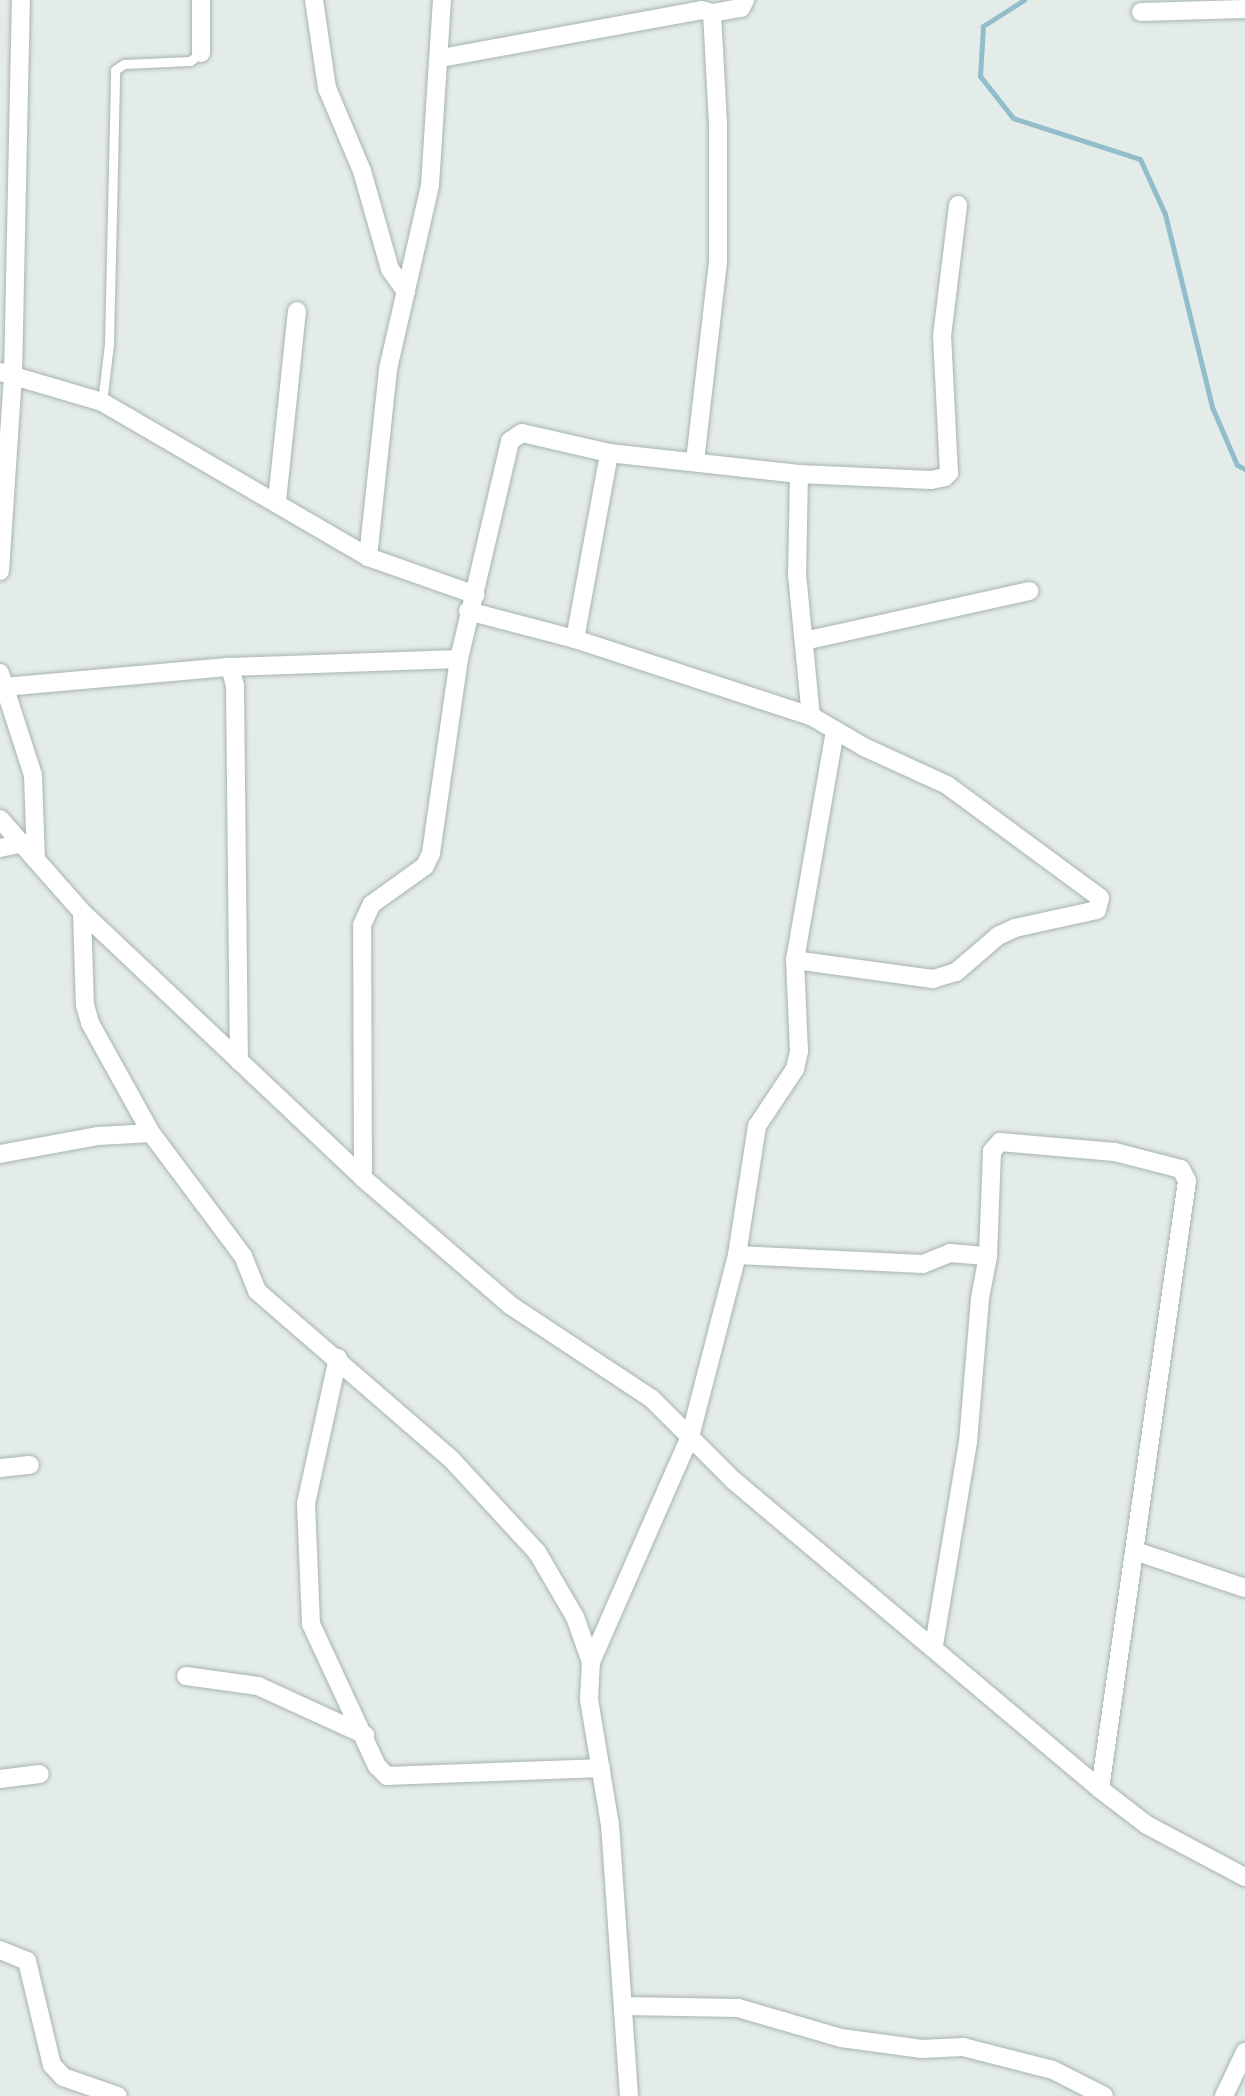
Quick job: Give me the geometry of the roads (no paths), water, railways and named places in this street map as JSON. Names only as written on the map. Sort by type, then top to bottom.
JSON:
[{"type":"street","points":[[0,571],[21,0]]},
{"type":"street","points":[[201,0],[201,53]]},
{"type":"street","points":[[314,0],[327,88],[362,171],[390,269],[406,292]]},
{"type":"street","points":[[368,557],[388,369],[430,185],[441,58],[442,0]]},
{"type":"street","points":[[441,58],[702,10],[712,13],[741,8],[745,0]]},
{"type":"street","points":[[1141,12],[1245,9]]},
{"type":"street","points":[[695,462],[713,341],[718,262],[718,125],[712,13]]},
{"type":"street","points":[[363,1178],[362,925],[372,904],[425,866],[431,853],[458,659],[514,435],[609,453],[799,474],[931,480],[949,473],[942,336],[958,205]]},
{"type":"street","points":[[277,501],[297,311]]},
{"type":"street","points":[[6,374],[102,402],[277,501],[368,557],[472,603],[811,716],[947,785],[1100,898],[1101,905],[1097,910],[1015,928],[998,936],[956,972],[933,979],[795,960]]},
{"type":"street","points":[[575,639],[609,453]]},
{"type":"street","points":[[799,474],[797,574],[811,716]]},
{"type":"street","points":[[804,641],[1030,590]]},
{"type":"street","points":[[36,860],[36,788],[2,680],[230,667],[458,659]]},
{"type":"street","points":[[230,667],[234,686],[239,1061]]},
{"type":"street","points":[[629,2096],[624,2006],[601,1768],[589,1699],[591,1662],[690,1437],[737,1255],[757,1126],[797,1060],[795,960],[835,730]]},
{"type":"street","points":[[0,819],[82,912],[363,1178],[510,1305],[652,1399],[733,1480],[1147,1825],[1245,1877]]},
{"type":"street","points":[[0,848],[23,843]]},
{"type":"street","points":[[82,912],[85,1005],[151,1133],[243,1256],[257,1291],[338,1358],[452,1460],[537,1552],[575,1617],[591,1662]]},
{"type":"street","points":[[0,1154],[98,1136],[151,1133]]},
{"type":"street","points":[[934,1645],[968,1443],[980,1298],[988,1256],[992,1151],[1000,1142],[1115,1152],[1186,1174],[1100,1788]]},
{"type":"street","points":[[737,1255],[923,1264],[950,1253],[988,1256]]},
{"type":"street","points":[[338,1358],[306,1504],[311,1624],[365,1735],[377,1766],[387,1776],[601,1768]]},
{"type":"street","points":[[0,1468],[30,1465]]},
{"type":"street","points":[[1135,1551],[1245,1588]]},
{"type":"street","points":[[186,1676],[258,1686],[365,1735]]},
{"type":"street","points":[[0,1779],[40,1774]]},
{"type":"street","points":[[0,1950],[27,1961],[52,2065],[63,2077],[118,2096]]},
{"type":"street","points":[[624,2006],[738,2008],[841,2038],[922,2049],[963,2047],[1053,2070],[1104,2096]]},
{"type":"street","points":[[1224,2096],[1245,2052]]},
{"type":"lane","points":[[102,402],[109,344],[115,70],[124,64],[190,61],[201,53]]},
{"type":"waterway","points":[[1024,0],[983,26],[980,76],[1013,118],[1140,159],[1165,214],[1212,407],[1237,465],[1245,469]]}]
